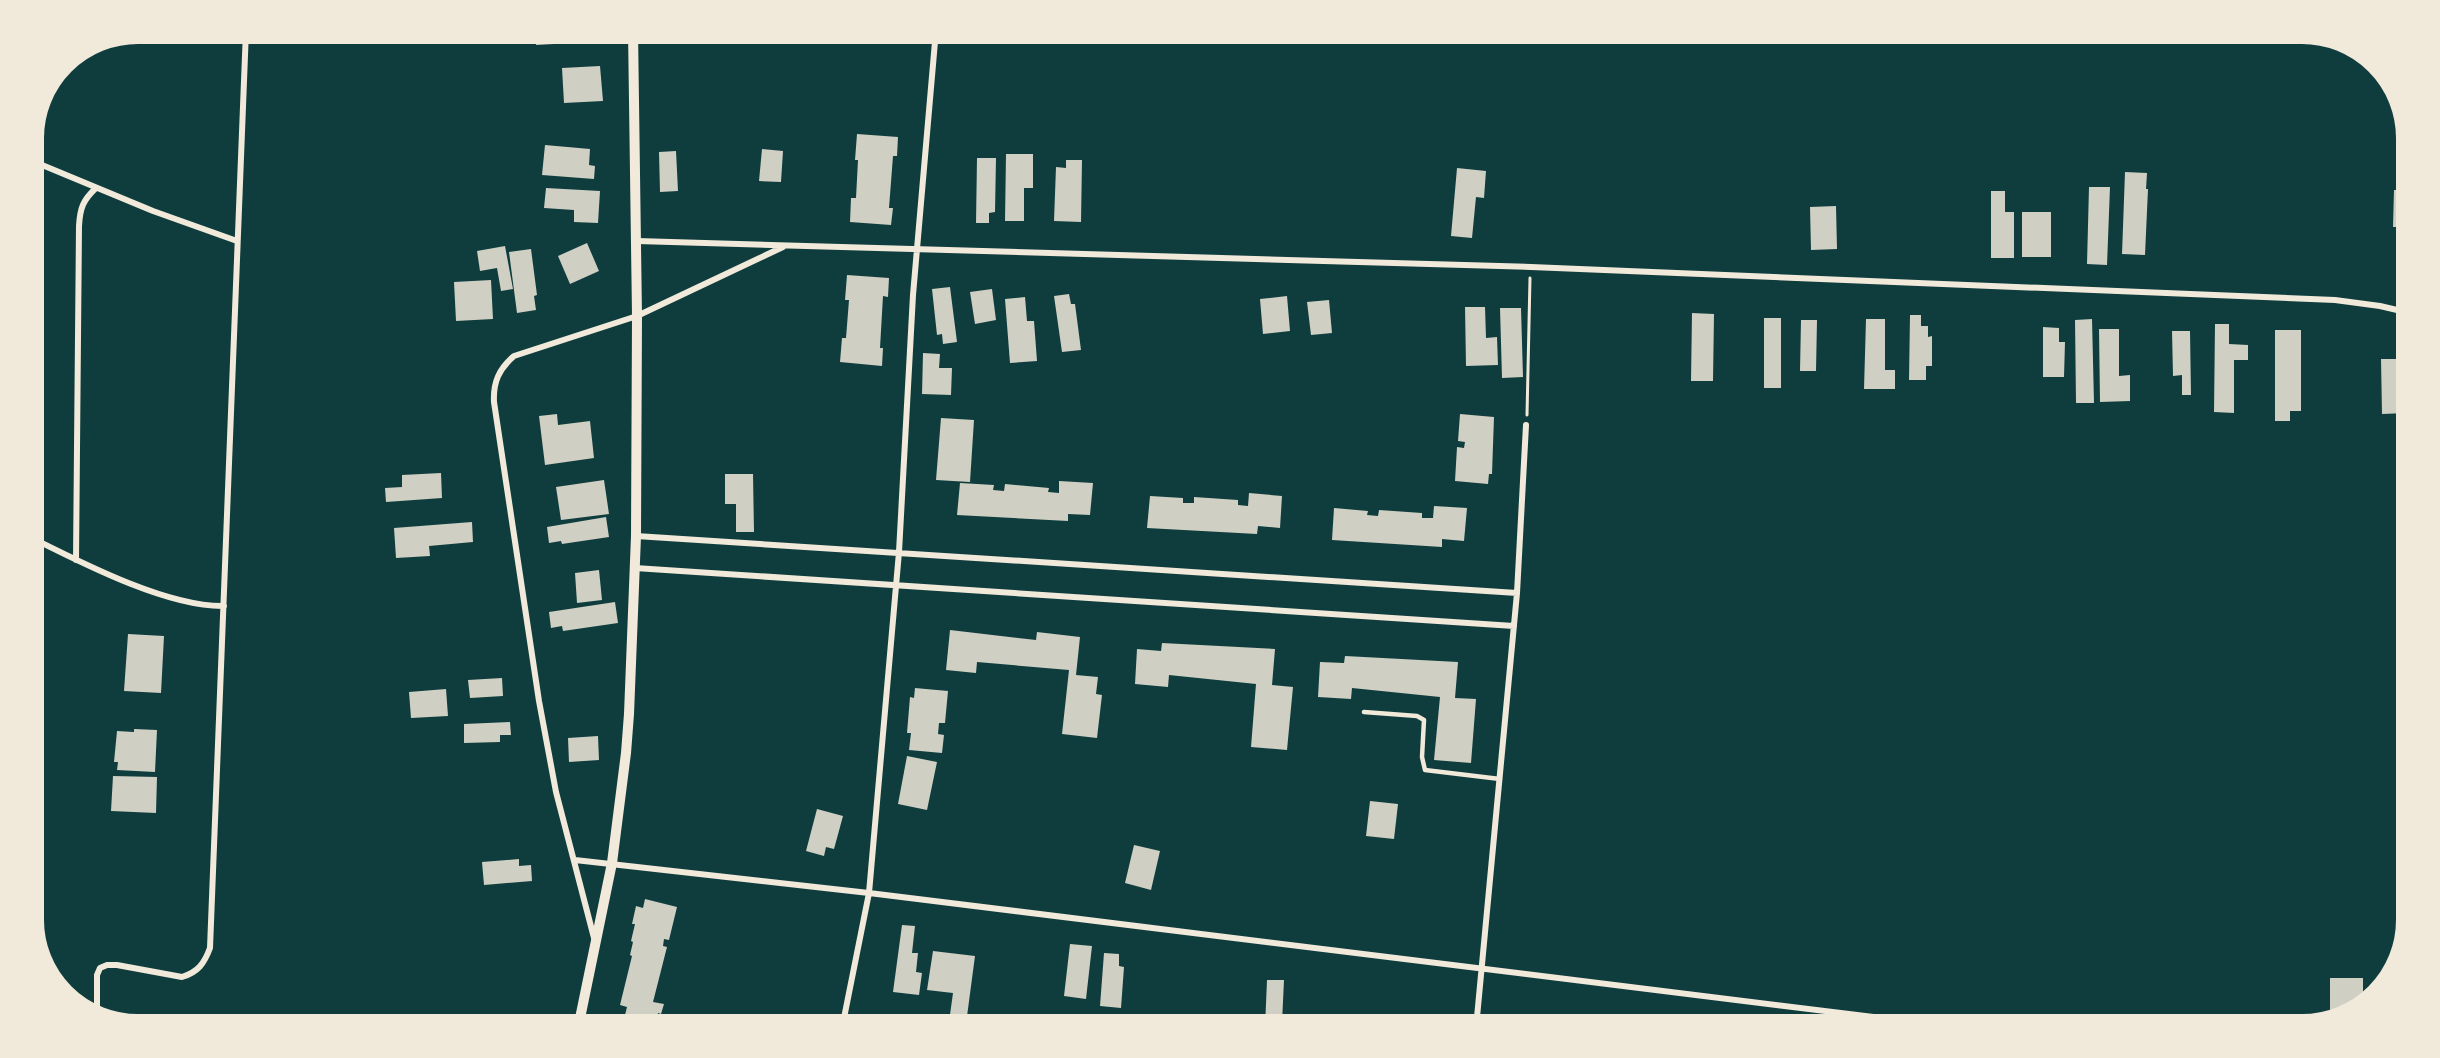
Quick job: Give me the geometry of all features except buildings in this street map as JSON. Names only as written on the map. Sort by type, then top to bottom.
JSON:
[{"type":"street","points":[[97,1008],[97,975],[100,968],[117,965],[182,977],[200,968],[210,948],[246,40]]},
{"type":"street","points":[[580,1018],[612,863],[626,753],[636,536],[638,316],[633,40]]},
{"type":"street","points":[[844,1018],[869,893],[899,552],[916,250],[935,40]]},
{"type":"street","points":[[41,164],[153,212],[237,241]]},
{"type":"street","points":[[76,560],[80,208],[85,198],[96,188]]},
{"type":"street","points":[[637,241],[1531,267],[2335,300],[2399,310]]},
{"type":"street","points":[[596,947],[556,792],[541,712],[493,388],[504,365],[514,356],[638,316],[786,246]]},
{"type":"street","points":[[1477,1018],[1517,593],[1526,425]]},
{"type":"street","points":[[636,536],[1517,593]]},
{"type":"street","points":[[41,542],[76,560],[188,604],[224,606]]},
{"type":"street","points":[[635,568],[1514,626]]},
{"type":"street","points":[[575,860],[869,893],[1881,1018]]},
{"type":"lane","points":[[1364,712],[1417,716],[1424,720],[1422,757],[1425,770],[1500,778]]},
{"type":"path","points":[[1526,425],[1531,267]]}]
